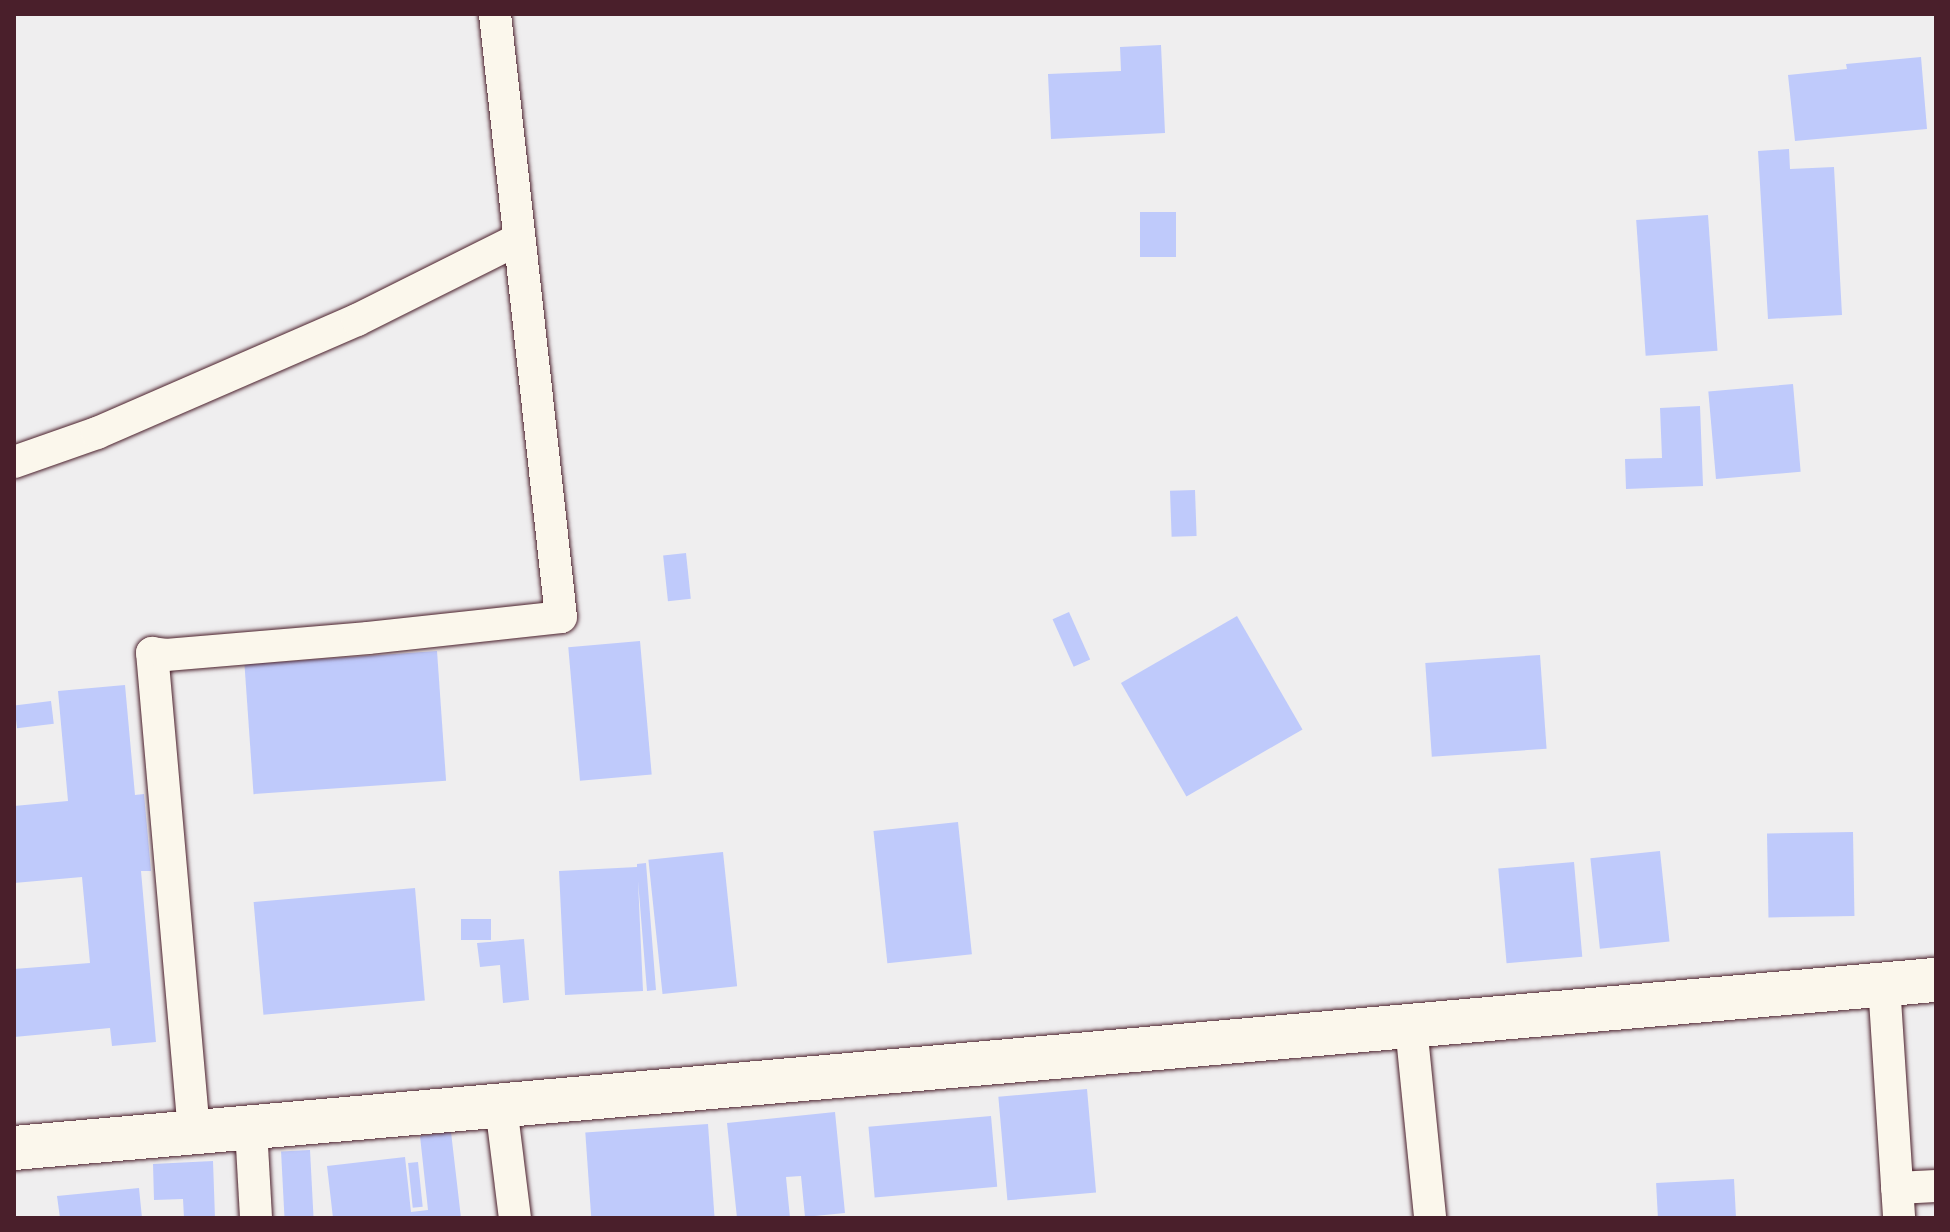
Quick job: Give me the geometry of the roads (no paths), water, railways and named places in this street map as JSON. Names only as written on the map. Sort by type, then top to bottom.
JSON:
[{"type":"street","points":[[194,1132],[152,653],[166,655],[353,639],[561,617],[517,240],[495,14]]},
{"type":"street","points":[[14,462],[97,433],[357,320],[517,240]]},
{"type":"street","points":[[14,1148],[1936,980]]},
{"type":"street","points":[[1884,984],[1898,1203],[1936,1186]]},
{"type":"street","points":[[1411,1026],[1430,1218]]},
{"type":"street","points":[[501,1106],[515,1218]]},
{"type":"street","points":[[251,1128],[256,1218]]}]
